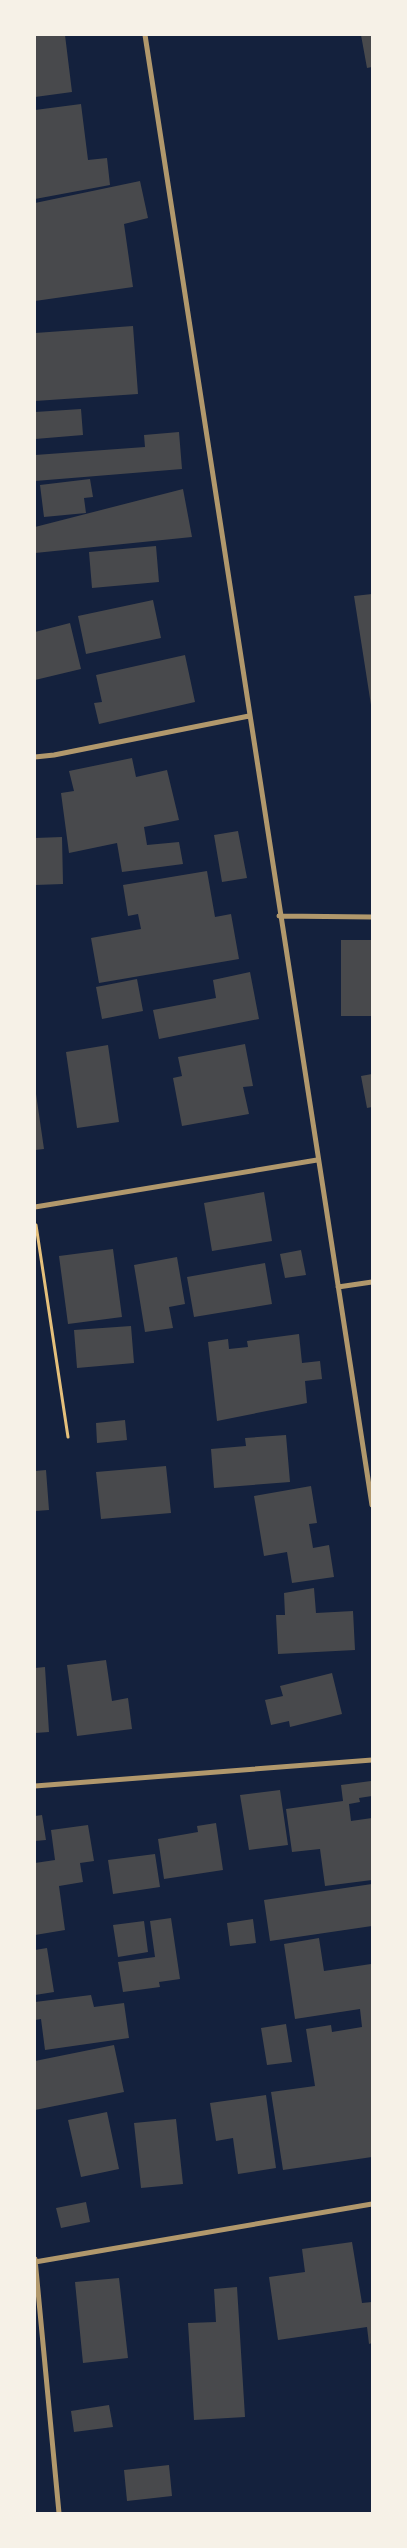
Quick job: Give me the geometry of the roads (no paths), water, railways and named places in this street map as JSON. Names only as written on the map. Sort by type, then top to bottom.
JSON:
[{"type":"street","points":[[145,35],[372,1504]]},
{"type":"street","points":[[35,757],[54,755],[249,716]]},
{"type":"street","points":[[280,916],[372,917]]},
{"type":"street","points":[[35,1207],[318,1160]]},
{"type":"street","points":[[338,1287],[372,1282]]},
{"type":"street","points":[[35,1786],[372,1760]]},
{"type":"street","points":[[59,2513],[35,2261],[372,2204]]}]
